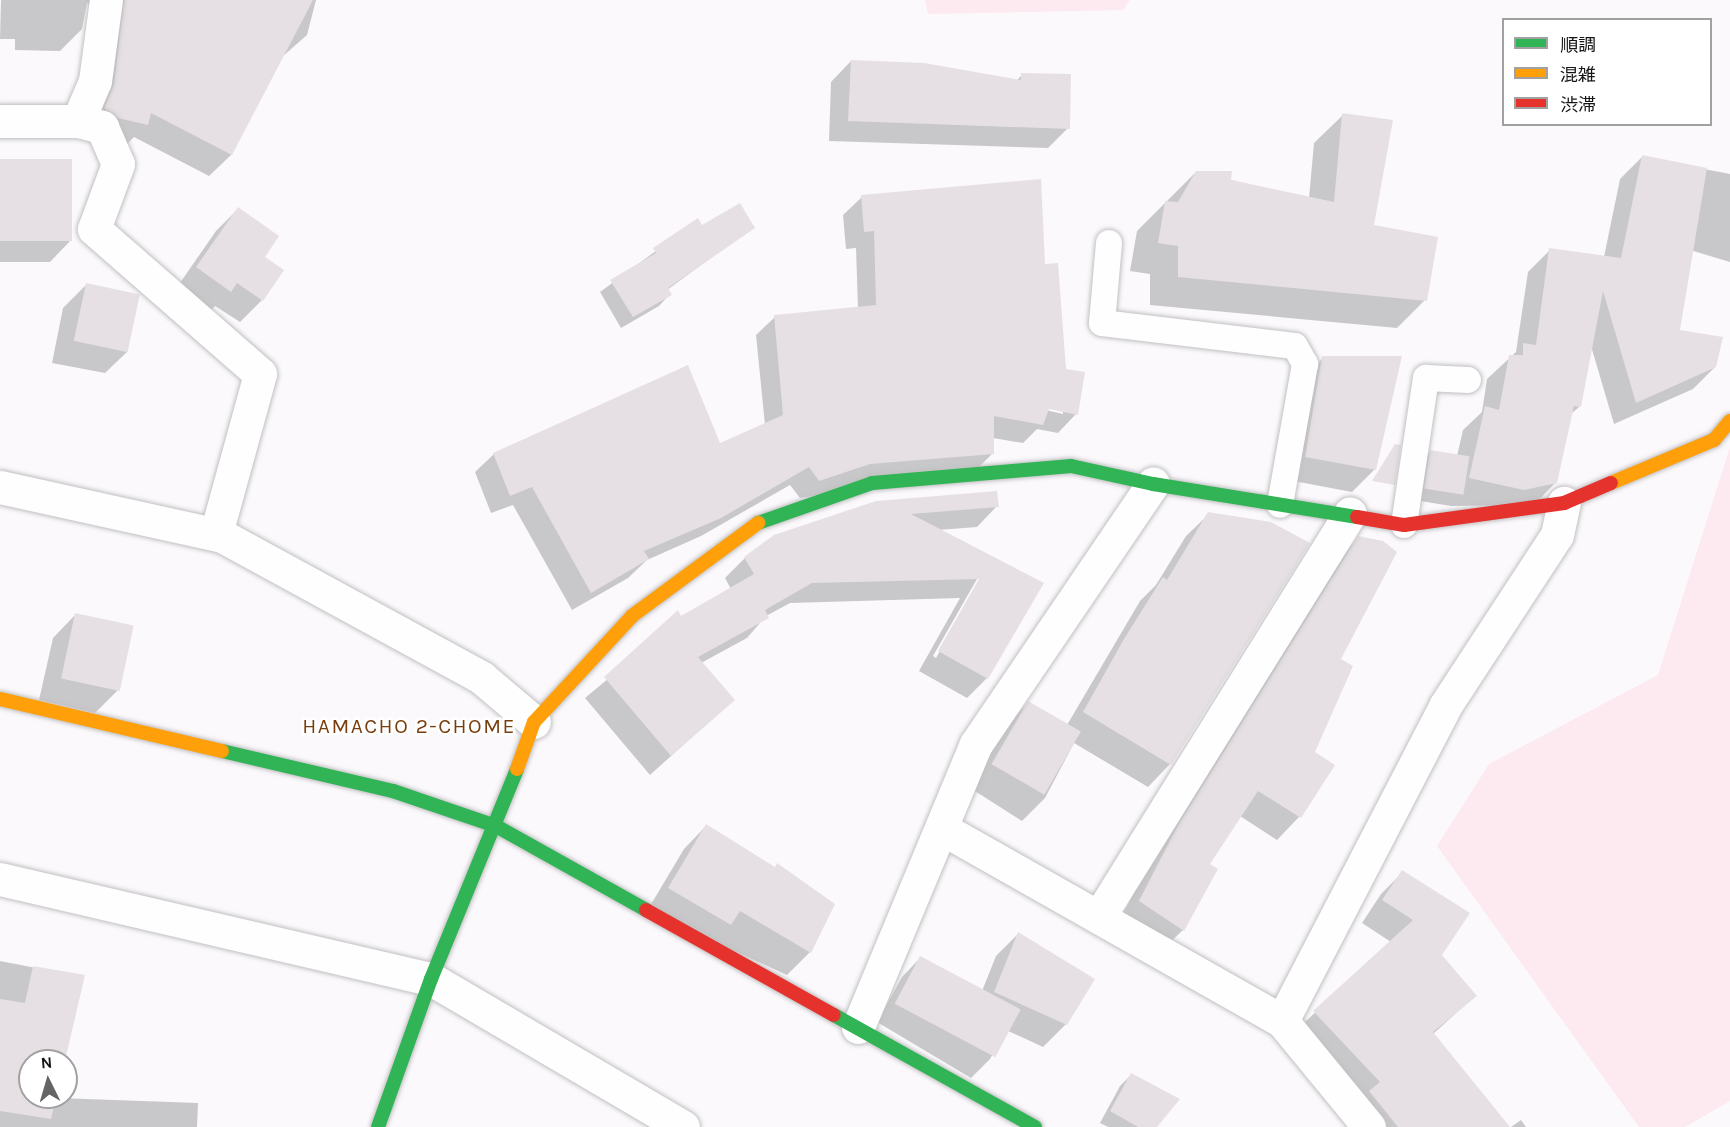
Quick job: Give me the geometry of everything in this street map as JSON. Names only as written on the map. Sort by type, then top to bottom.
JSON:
[{"type":"street","points":[[78,121],[94,81],[106,0]]},
{"type":"street","points":[[0,121],[78,121],[102,127],[118,164],[94,229],[260,374],[216,534]]},
{"type":"street","points":[[378,1127],[431,979],[496,826],[534,722],[632,615],[765,518],[884,482],[1071,466],[1153,484],[1350,514],[1404,525],[1564,504],[1714,440],[1730,421]]},
{"type":"street","points":[[858,1028],[976,744],[1153,484]]},
{"type":"street","points":[[0,487],[216,534],[482,678],[534,722]]},
{"type":"street","points":[[1282,1021],[1444,706],[1557,535],[1564,504]]},
{"type":"street","points":[[1100,915],[1350,514]]},
{"type":"street","points":[[0,699],[393,790],[496,826],[1035,1127]]},
{"type":"street","points":[[941,828],[1100,915],[1282,1021],[1369,1127]]},
{"type":"street","points":[[0,879],[431,979],[683,1127]]},
{"type":"lane","points":[[1109,243],[1102,323],[1294,346],[1305,364],[1280,505]]},
{"type":"lane","points":[[1404,525],[1426,378],[1468,381]]},
{"type":"shaded area","points":[[925,0],[1130,0],[1123,10],[928,14]]},
{"type":"shaded area","points":[[1730,447],[1730,1101],[1685,1127],[1639,1127],[1437,846],[1489,764],[1658,675]]},
{"type":"building","points":[[124,0],[313,0],[232,155],[151,113],[148,125],[118,118],[104,108],[114,84]]},
{"type":"building","points":[[851,60],[924,63],[1021,80],[1021,73],[1071,74],[1070,129],[848,121]]},
{"type":"building","points":[[1342,113],[1393,120],[1374,225],[1438,237],[1427,301],[1178,277],[1178,246],[1158,243],[1165,201],[1178,202],[1196,171],[1232,171],[1231,180],[1334,202]]},
{"type":"building","points":[[1642,155],[1707,168],[1680,330],[1723,337],[1716,367],[1636,403],[1603,291],[1581,407],[1574,406],[1557,483],[1524,490],[1469,478],[1485,406],[1499,410],[1509,355],[1523,355],[1523,343],[1536,345],[1549,248],[1621,258]]},
{"type":"building","points":[[0,159],[72,159],[72,241],[0,241]]},
{"type":"building","points":[[1041,179],[1045,264],[1058,263],[1066,369],[1085,372],[1078,415],[1049,409],[1043,425],[994,416],[994,454],[870,464],[819,481],[809,467],[721,518],[644,551],[649,559],[591,593],[532,487],[510,496],[493,453],[688,365],[720,443],[783,415],[774,315],[876,305],[874,231],[864,232],[861,195]]},
{"type":"building","points":[[740,203],[755,228],[668,288],[672,295],[633,317],[610,280],[656,253],[653,248],[698,218],[702,225]]},
{"type":"building","points":[[238,207],[279,236],[265,257],[284,270],[263,301],[237,283],[231,292],[196,267]]},
{"type":"building","points":[[86,283],[140,294],[128,352],[74,341]]},
{"type":"building","points":[[1322,356],[1402,356],[1376,470],[1305,457]]},
{"type":"building","points":[[1395,444],[1401,445],[1395,485],[1372,481]]},
{"type":"building","points":[[1430,450],[1470,456],[1463,495],[1424,489]]},
{"type":"building","points":[[997,491],[999,507],[911,514],[1044,583],[988,679],[938,651],[979,579],[812,583],[765,610],[769,618],[698,657],[735,700],[671,756],[604,677],[678,610],[681,616],[754,574],[744,557],[774,535],[876,501]]},
{"type":"building","points":[[1208,512],[1271,522],[1310,543],[1171,765],[1083,712],[1124,639],[1163,577],[1167,580]]},
{"type":"building","points":[[1358,536],[1383,541],[1397,552],[1341,659],[1353,666],[1315,752],[1335,765],[1301,818],[1258,791],[1210,864],[1218,869],[1184,931],[1139,901],[1178,825]]},
{"type":"building","points":[[75,613],[134,625],[120,691],[61,679]]},
{"type":"building","points":[[1028,701],[1081,732],[1044,795],[992,764]]},
{"type":"building","points":[[706,824],[775,867],[777,863],[835,904],[811,953],[740,911],[731,925],[668,888]]},
{"type":"building","points":[[1402,870],[1470,913],[1442,955],[1477,996],[1433,1032],[1510,1127],[1398,1127],[1369,1091],[1380,1082],[1313,1011],[1413,920],[1382,900]]},
{"type":"building","points":[[1018,932],[1095,979],[1067,1025],[994,992]]},
{"type":"building","points":[[920,956],[1021,1010],[995,1057],[895,1004]]},
{"type":"building","points":[[33,966],[85,975],[68,1049],[18,1049],[18,1109],[53,1109],[51,1119],[0,1111],[0,999],[25,1003]]},
{"type":"building","points":[[1131,1073],[1180,1099],[1157,1127],[1138,1127],[1110,1111]]},
{"type":"traffic: fast","points":[[758,523],[872,483],[1071,466],[1153,484],[1357,517]]},
{"type":"traffic: fast","points":[[222,751],[393,791],[496,826],[646,910]]},
{"type":"traffic: fast","points":[[378,1127],[431,979],[517,769]]},
{"type":"traffic: fast","points":[[834,1015],[1035,1127]]},
{"type":"traffic: slow","points":[[1611,483],[1714,440],[1730,421]]},
{"type":"traffic: slow","points":[[517,769],[534,722],[632,616],[758,523]]},
{"type":"traffic: slow","points":[[0,699],[222,751]]},
{"type":"traffic: jam","points":[[1357,517],[1404,525],[1564,503],[1611,483]]},
{"type":"traffic: jam","points":[[646,910],[834,1015]]},
{"type":"district","name":"HAMACHO 2-CHOME","points":[[409,726]]}]
